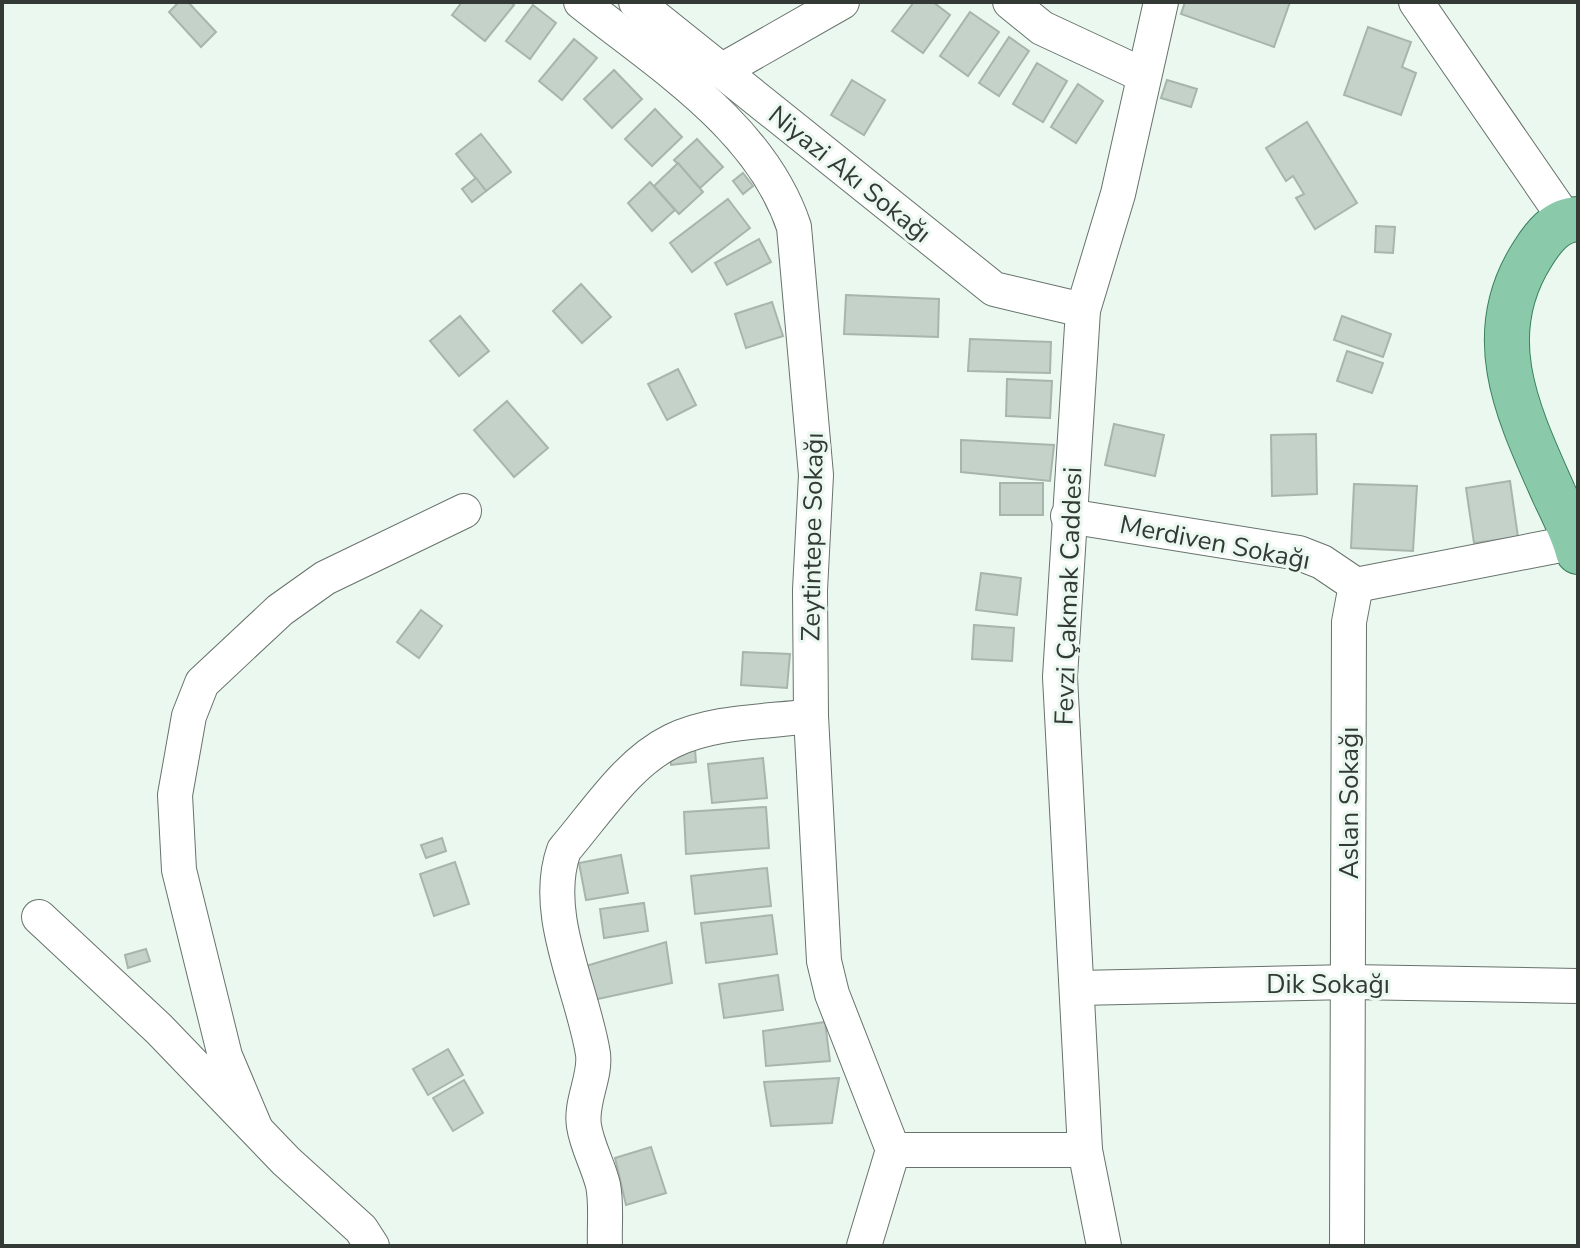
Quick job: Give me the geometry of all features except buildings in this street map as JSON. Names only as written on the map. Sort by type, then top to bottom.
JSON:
[{"type":"main road","points":[[1572,219],[1543,238],[1518,276],[1507,320],[1507,360],[1515,404],[1577,547]]},
{"type":"street","name":"Zeytintepe Sokağı","points":[[581,2],[700,96],[738,134],[770,174],[786,202],[794,227],[816,475],[810,590],[811,716],[824,961],[832,994],[893,1150]]},
{"type":"street","name":"Niyazi Akı Sokağı","points":[[636,2],[994,289],[1083,310]]},
{"type":"street","points":[[721,71],[842,2]]},
{"type":"street","points":[[1010,2],[1042,28],[1143,75]]},
{"type":"street","name":"Fevzi Çakmak Caddesi","points":[[1104,1246],[1085,1150],[1060,677],[1083,310],[1118,194],[1161,2]]},
{"type":"street","points":[[1416,2],[1572,219]]},
{"type":"street","points":[[255,1127],[225,1056],[179,870],[175,795],[189,716],[202,683],[280,610],[325,578],[464,511]]},
{"type":"street","name":"Merdiven Sokağı","points":[[1068,516],[1299,553],[1322,562],[1356,585]]},
{"type":"street","points":[[1356,585],[1577,547]]},
{"type":"street","name":"Aslan Sokağı","points":[[1347,1246],[1349,622],[1356,585]]},
{"type":"street","points":[[605,1246],[603,1187],[584,1128],[583,1109],[593,1056],[568,966],[558,894],[559,865],[564,850],[630,773],[671,742],[701,731],[811,716]]},
{"type":"street","points":[[39,917],[159,1029],[361,1229],[372,1246]]},
{"type":"street","name":"Dik Sokağı","points":[[1078,988],[1350,982],[1578,986]]},
{"type":"street","points":[[864,1246],[893,1150],[1085,1150]]}]
